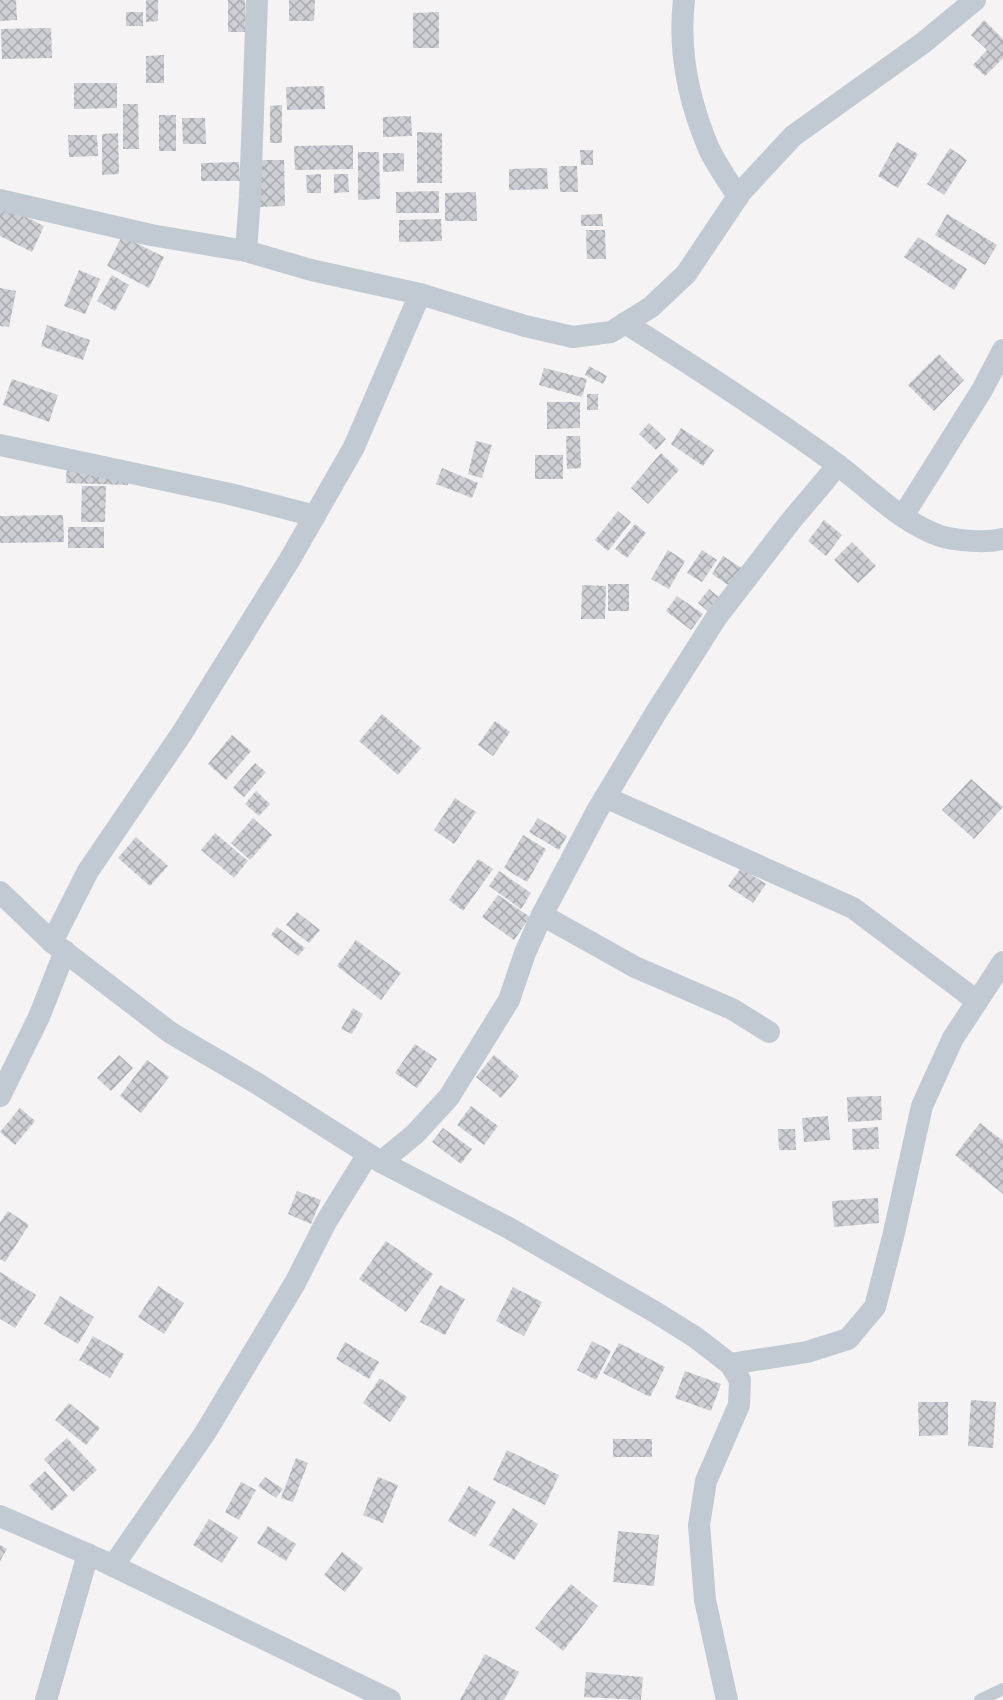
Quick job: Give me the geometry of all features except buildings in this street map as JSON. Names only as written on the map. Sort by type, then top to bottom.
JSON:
[{"type":"street","points":[[246,251],[257,0]]},
{"type":"street","points":[[684,0],[681,21],[684,65],[693,105],[710,151],[738,197]]},
{"type":"street","points":[[0,200],[151,235],[246,251],[311,270],[420,294],[525,326],[573,337],[611,332],[651,307],[686,274],[738,197],[793,136],[923,43],[975,0]]},
{"type":"street","points":[[0,1096],[39,1017],[59,946],[88,871],[182,733],[315,516],[354,447],[420,294]]},
{"type":"street","points":[[625,323],[762,410],[903,516],[940,536],[998,546]]},
{"type":"street","points":[[903,516],[982,390],[1003,350]]},
{"type":"street","points":[[0,445],[230,494],[315,516]]},
{"type":"street","points":[[113,1566],[205,1433],[295,1282],[326,1222],[374,1158],[415,1134],[448,1097],[509,1000],[525,953],[542,915],[605,797],[657,711],[716,618],[790,522],[838,465]]},
{"type":"street","points":[[605,797],[853,908],[977,1001]]},
{"type":"street","points":[[0,892],[59,946],[171,1034],[258,1084],[374,1158],[507,1227],[655,1312],[695,1337],[730,1364],[740,1380],[740,1405],[706,1481],[699,1524],[705,1600],[727,1700]]},
{"type":"street","points":[[542,915],[635,967],[732,1009],[770,1032]]},
{"type":"street","points":[[730,1364],[807,1352],[848,1339],[875,1307],[922,1106],[953,1038],[1003,962]]},
{"type":"street","points":[[0,1516],[88,1554],[390,1700]]},
{"type":"street","points":[[46,1700],[88,1554]]},
{"type":"lane","points":[[980,1700],[1003,1689]]}]
